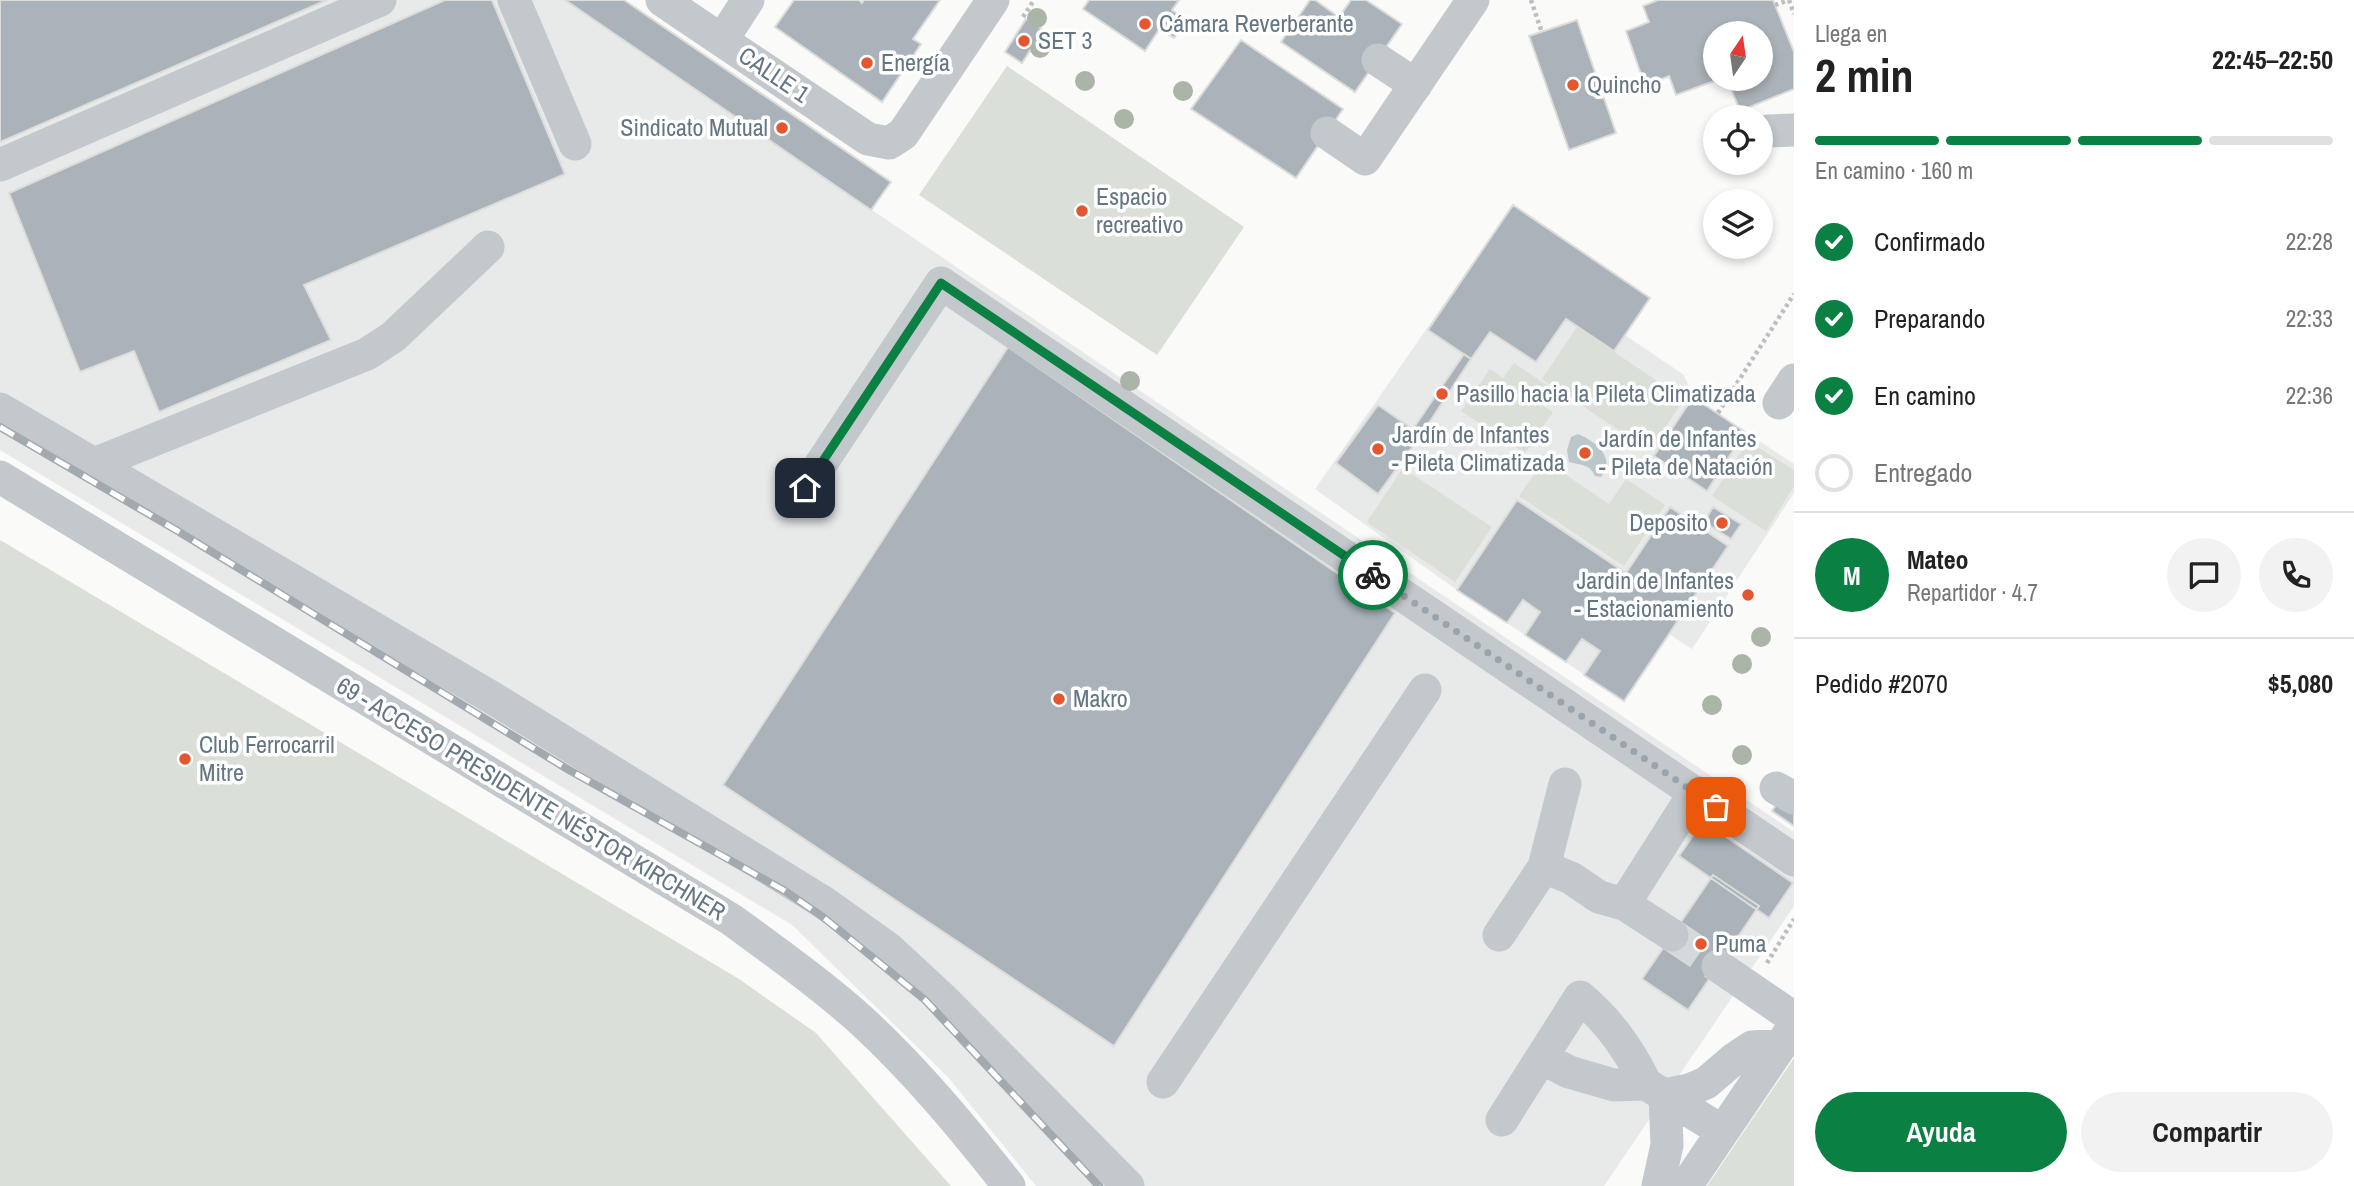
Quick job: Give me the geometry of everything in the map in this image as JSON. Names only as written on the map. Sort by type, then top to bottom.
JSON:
[{"type":"street","points":[[0,165],[380,0]]},
{"type":"street","points":[[514,0],[575,144]]},
{"type":"street","name":"CALLE 1","points":[[662,0],[868,139],[889,142],[903,134],[992,0]]},
{"type":"street","points":[[722,40],[748,0]]},
{"type":"street","points":[[1327,133],[1365,159],[1473,0]]},
{"type":"street","points":[[1377,60],[1416,85]]},
{"type":"street","points":[[1773,131],[1794,130]]},
{"type":"street","points":[[94,464],[367,354],[393,337],[488,247]]},
{"type":"street","points":[[805,488],[941,283],[1794,860]]},
{"type":"street","points":[[0,409],[491,696],[823,902],[898,957],[1128,1186]]},
{"type":"street","name":"69 - ACCESO PRESIDENTE NÉSTOR KIRCHNER","points":[[0,477],[732,920],[803,971],[864,1023],[926,1086],[1009,1186]]},
{"type":"street","points":[[1163,1082],[1425,690]]},
{"type":"street","points":[[1499,935],[1544,867],[1565,784]]},
{"type":"street","points":[[1623,904],[1695,792]]},
{"type":"street","points":[[1544,867],[1571,878],[1599,898],[1623,904],[1672,935]]},
{"type":"street","points":[[1718,966],[1790,1030]]},
{"type":"street","points":[[1502,1119],[1580,997],[1602,1015],[1656,1090],[1722,1130]]},
{"type":"street","points":[[1542,1058],[1569,1072],[1614,1085],[1656,1090],[1689,1090],[1706,1083],[1734,1059],[1752,1048],[1790,1030]]},
{"type":"street","points":[[1686,1186],[1790,1030]]},
{"type":"street","points":[[1656,1090],[1667,1144],[1658,1186]]},
{"type":"path","points":[[1531,0],[1542,33]]},
{"type":"path","points":[[1775,5],[1789,0],[1794,14]]},
{"type":"path","points":[[1718,414],[1794,294]]},
{"type":"shaded area","points":[[0,0],[565,0],[672,75],[1794,832],[1794,906],[1604,1186],[1036,1186],[948,1077],[792,925],[0,450]]},
{"type":"shaded area","name":"Espacio recreativo","points":[[1007,66],[1244,227],[1157,355],[919,195]]},
{"type":"shaded area","points":[[1513,205],[1650,298],[1625,335],[1684,375],[1693,397],[1794,464],[1794,493],[1692,649],[1669,634],[1624,701],[1457,590],[1315,489]]},
{"type":"shaded area","points":[[1577,327],[1684,399],[1650,451],[1542,379]]},
{"type":"shaded area","points":[[1514,363],[1550,387],[1539,403],[1553,412],[1525,453],[1461,411],[1490,369],[1503,378]]},
{"type":"shaded area","name":"Jardín de Infantes - Pileta de Natación","points":[[1578,434],[1602,451],[1607,463],[1601,477],[1595,476],[1587,467],[1569,462],[1567,450],[1571,437]]},
{"type":"shaded area","points":[[1748,441],[1794,470],[1794,486],[1766,531],[1712,496]]},
{"type":"shaded area","points":[[1544,460],[1609,504],[1626,479],[1665,505],[1624,566],[1519,496]]},
{"type":"shaded area","points":[[1403,468],[1492,527],[1455,582],[1367,522]]},
{"type":"shaded area","name":"Club Ferrocarril Mitre","points":[[0,540],[739,979],[816,1033],[951,1186],[0,1186]]},
{"type":"shaded area","points":[[1794,1058],[1794,1186],[1707,1186]]},
{"type":"building","points":[[0,0],[327,0],[0,142]]},
{"type":"building","points":[[445,0],[492,0],[565,174],[304,285],[331,340],[159,412],[134,351],[80,372],[9,193]]},
{"type":"building","name":"Sindicato Mutual","points":[[565,0],[624,0],[891,182],[871,210]]},
{"type":"building","name":"Energía","points":[[794,0],[859,0],[862,3],[864,0],[940,0],[913,39],[921,44],[882,102],[775,27]]},
{"type":"building","name":"Cámara Reverberante","points":[[1089,0],[1179,0],[1172,10],[1186,20],[1174,38],[1160,28],[1145,51],[1083,9]]},
{"type":"building","points":[[1310,0],[1315,0],[1339,17],[1351,0],[1366,0],[1402,24],[1355,92],[1281,42]]},
{"type":"building","points":[[1658,0],[1773,0],[1794,52],[1794,89],[1755,105],[1738,105],[1732,91],[1773,91],[1773,21],[1703,21],[1703,85],[1676,95],[1669,76],[1645,86],[1626,31],[1649,22],[1643,6]]},
{"type":"building","name":"SET 3","points":[[1026,19],[1043,30],[1022,63],[1005,52]]},
{"type":"building","name":"Quincho","points":[[1577,20],[1616,133],[1569,150],[1529,36]]},
{"type":"building","points":[[1241,40],[1343,109],[1296,178],[1191,109]]},
{"type":"building","points":[[1513,205],[1650,298],[1614,351],[1566,319],[1536,362],[1490,332],[1471,359],[1428,330]]},
{"type":"building","name":"Makro","points":[[1008,347],[1395,613],[1114,1046],[723,785]]},
{"type":"building","name":"Pasillo hacia la Pileta Climatizada","points":[[1464,354],[1471,359],[1421,435],[1413,429]]},
{"type":"building","points":[[1693,397],[1745,432],[1707,491],[1654,456]]},
{"type":"building","name":"Jardín de Infantes - Pileta Climatizada","points":[[1378,405],[1421,435],[1378,494],[1336,463]]},
{"type":"building","points":[[1517,500],[1626,573],[1670,507],[1728,546],[1624,701],[1584,675],[1600,651],[1582,639],[1566,662],[1525,635],[1540,612],[1523,600],[1507,623],[1457,590]]},
{"type":"building","name":"Deposito","points":[[1713,507],[1741,524],[1731,539],[1704,522]]},
{"type":"building","points":[[1786,790],[1794,795],[1794,826],[1772,811]]},
{"type":"building","points":[[1703,821],[1793,883],[1769,918],[1679,856]]},
{"type":"building","points":[[1713,875],[1759,906],[1688,1010],[1642,979]]},
{"type":"tunnel","points":[[1672,935],[1718,966]]},
{"type":"railway","points":[[0,427],[176,530],[569,770],[785,891],[823,917],[925,1000],[1099,1186]]},
{"type":"way so far","points":[[1373,575],[1716,807]]},
{"type":"place","name":"Cámara Reverberante","points":[[1145,24]]},
{"type":"place","name":"SET 3","points":[[1024,41]]},
{"type":"place","name":"Energía","points":[[867,63]]},
{"type":"place","name":"Quincho","points":[[1573,85]]},
{"type":"place","name":"Sindicato Mutual","points":[[782,128]]},
{"type":"place","name":"Espacio recreativo","points":[[1082,211]]},
{"type":"place","name":"Pasillo hacia la Pileta Climatizada","points":[[1442,394]]},
{"type":"place","name":"Jardín de Infantes - Pileta Climatizada","points":[[1378,449]]},
{"type":"place","name":"Jardín de Infantes - Pileta de Natación","points":[[1585,453]]},
{"type":"place","name":"Deposito","points":[[1722,523]]},
{"type":"place","name":"Jardin de Infantes - Estacionamiento","points":[[1748,595]]},
{"type":"place","name":"Makro","points":[[1059,699]]},
{"type":"place","name":"Club Ferrocarril Mitre","points":[[185,759]]},
{"type":"place","name":"Puma","points":[[1701,944]]},
{"type":"route","points":[[805,488],[941,283],[1373,575]]}]
